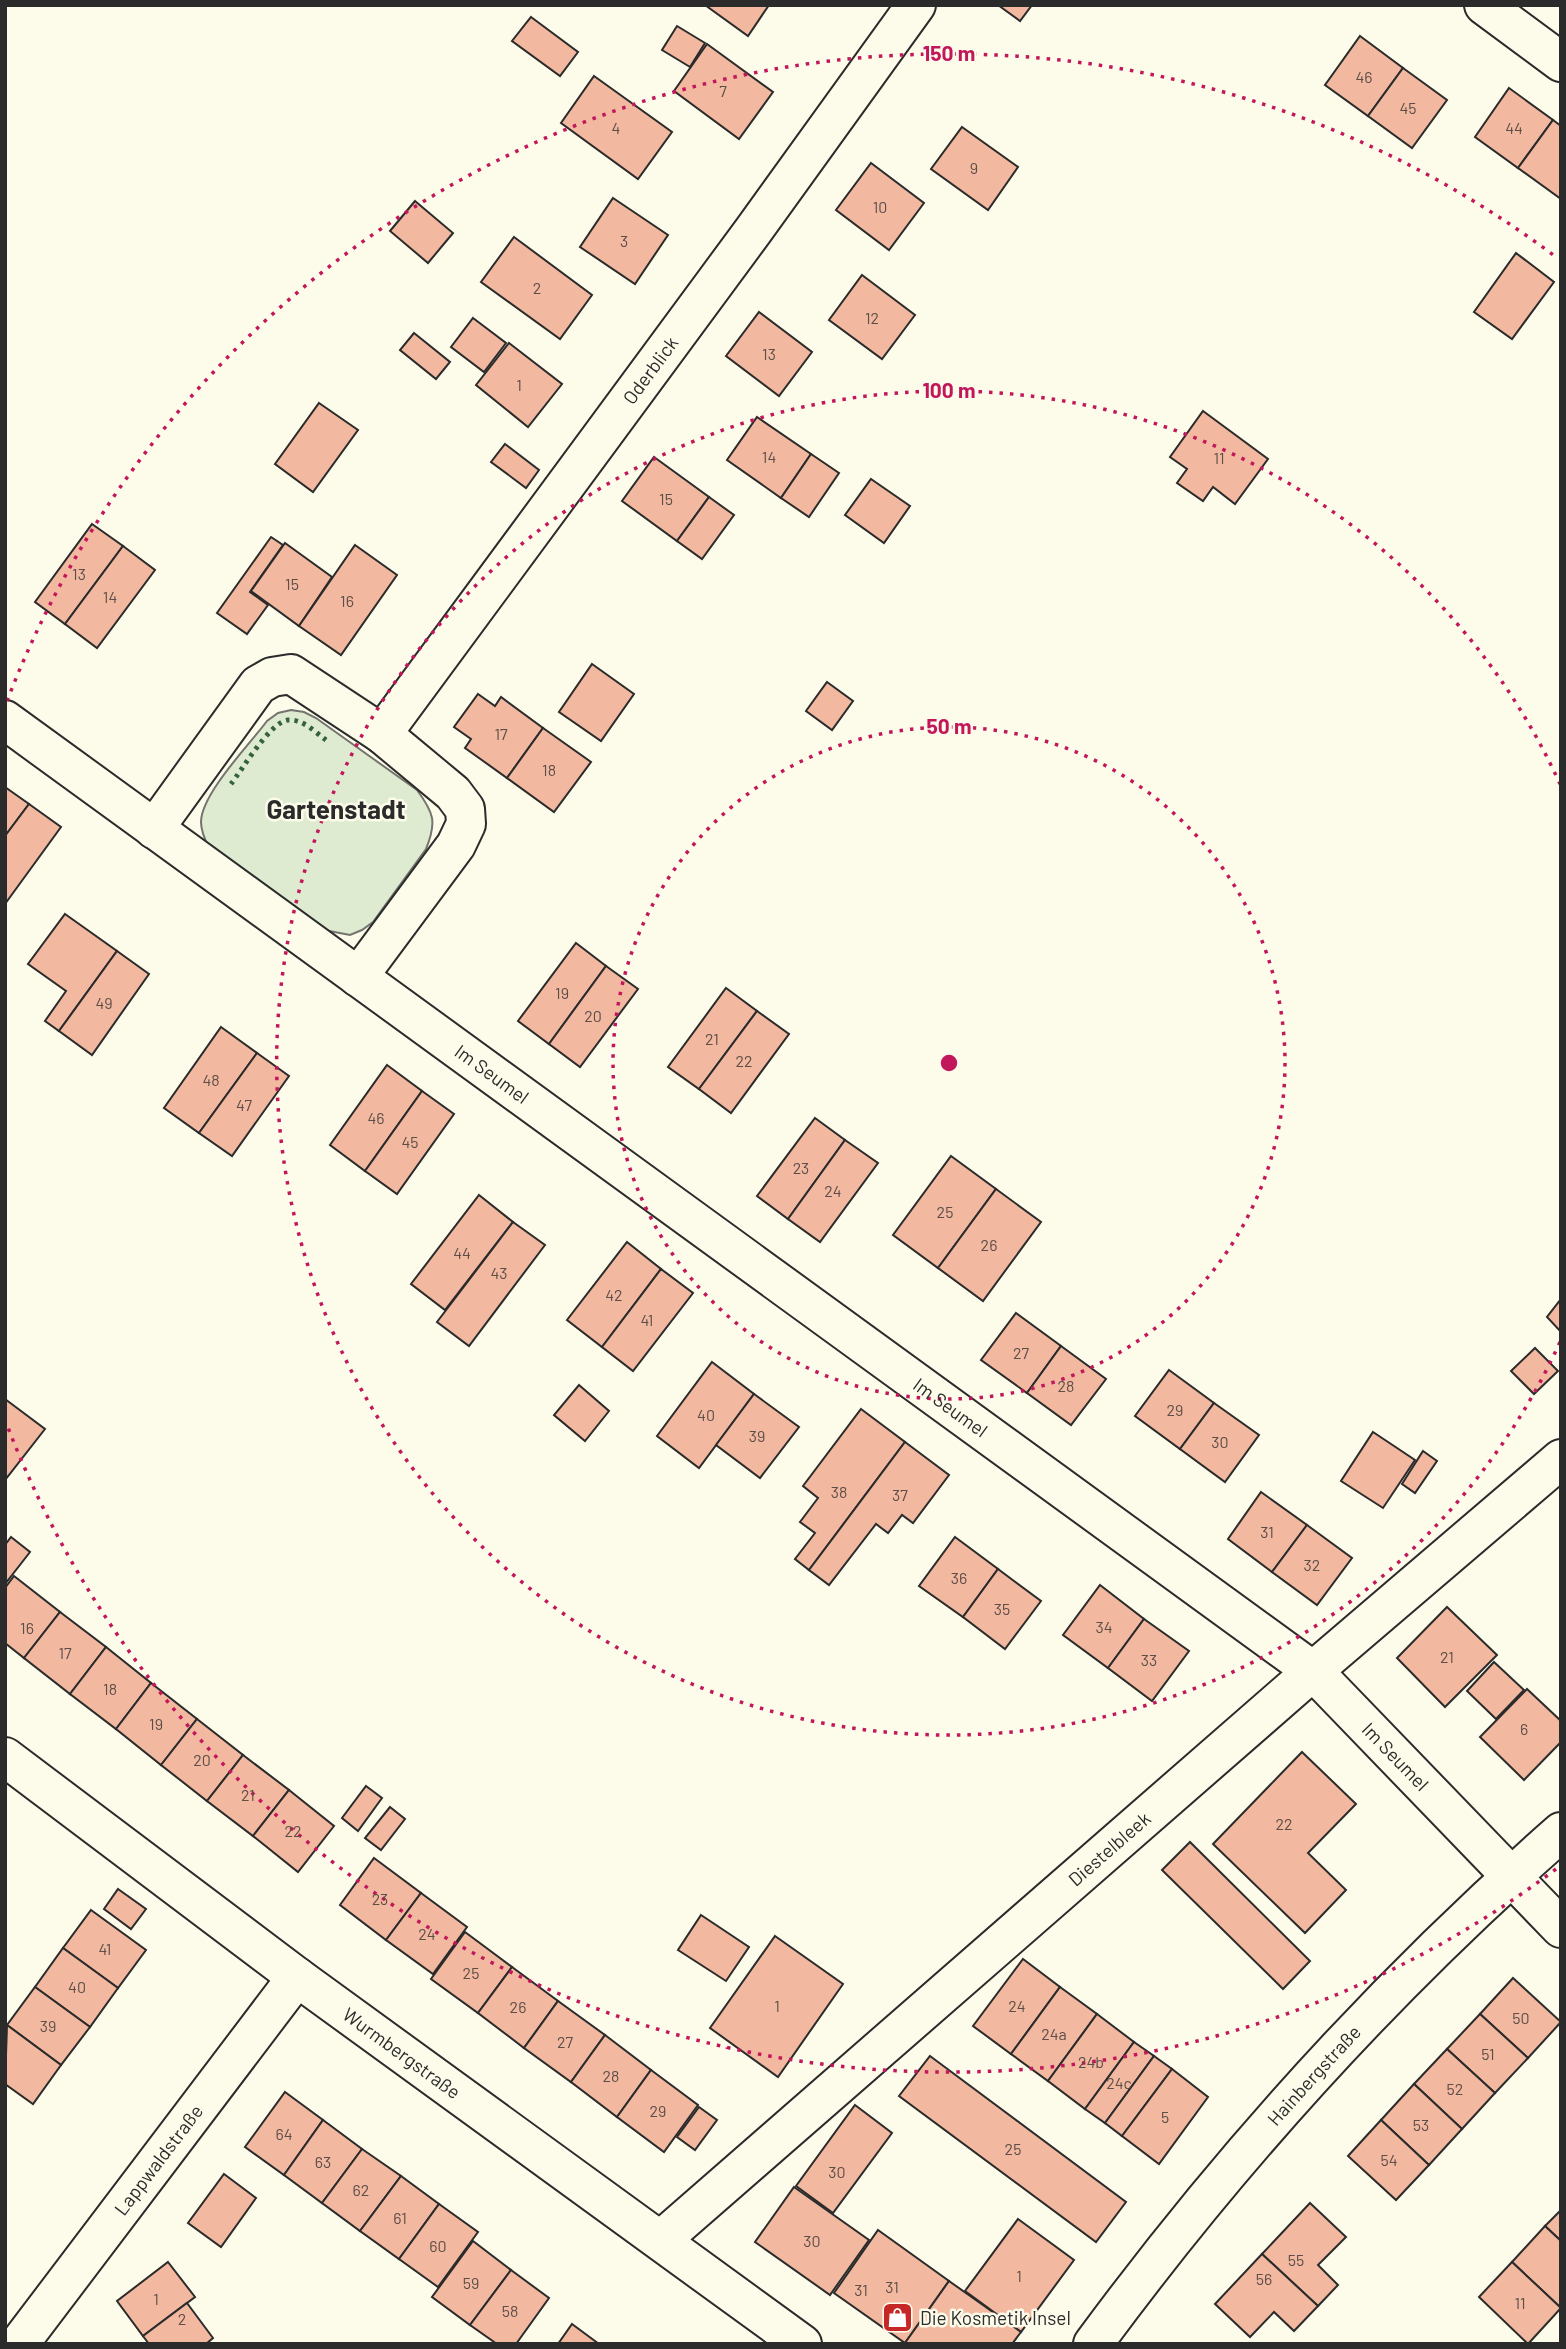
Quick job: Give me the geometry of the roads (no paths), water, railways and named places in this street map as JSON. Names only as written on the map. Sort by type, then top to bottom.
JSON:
[{"type":"street","name":"Oderblick","points":[[382,734],[916,5]]},
{"type":"street","points":[[1484,5],[1561,62]]},
{"type":"street","points":[[154,829],[258,685],[272,677],[291,674],[382,734],[453,793],[464,809],[466,824],[456,845],[358,977]]},
{"type":"street","name":"Im Seumel","points":[[5,720],[1313,1671],[1561,1928]]},
{"type":"street","name":"Diestelbleek","points":[[661,2240],[1313,1671],[1561,1459]]},
{"type":"street","name":"Wurmbergstraße","points":[[5,1758],[297,1977],[661,2240],[762,2332],[802,2344]]},
{"type":"street","name":"Hainbergstraße","points":[[1093,2344],[1178,2235],[1295,2096],[1355,2030],[1512,1875],[1561,1832]]},
{"type":"street","name":"Lappwaldstraße","points":[[19,2344],[297,1977]]},
{"type":"place","name":"Die Kosmetik Insel","points":[[897,2318]]},
{"type":"district","name":"Gartenstadt","points":[[336,810]]}]
